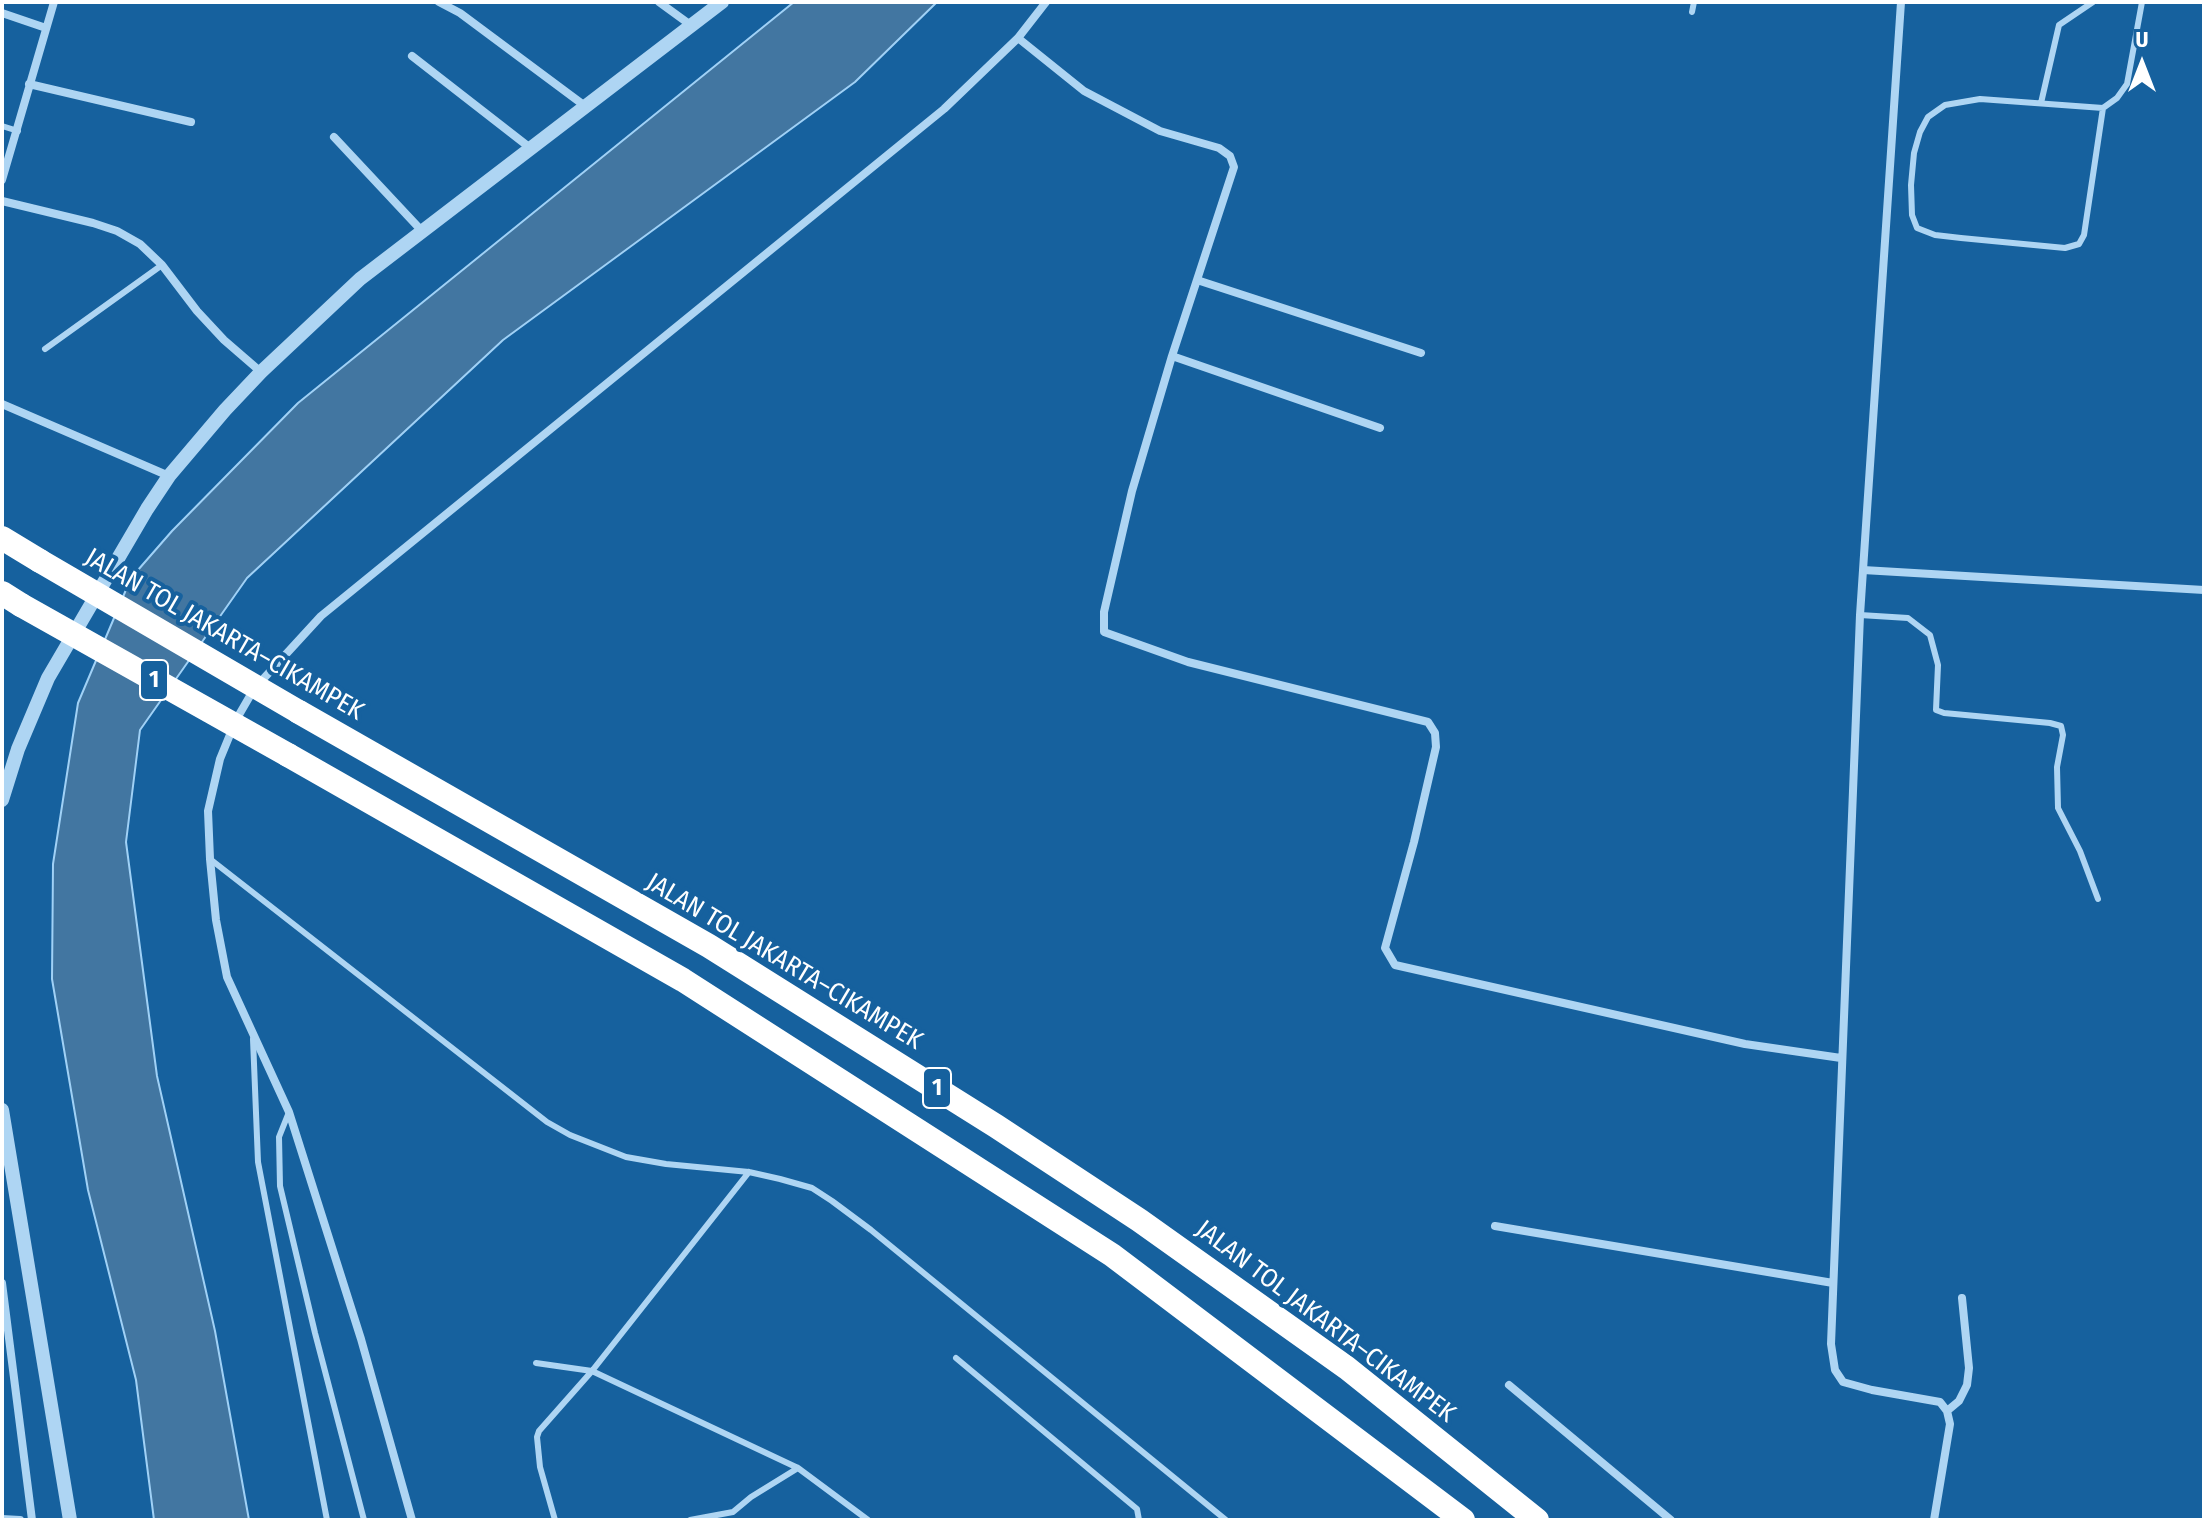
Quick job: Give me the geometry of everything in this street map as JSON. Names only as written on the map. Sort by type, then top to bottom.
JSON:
[{"type":"highway","name":"JALAN TOL JAKARTA–CIKAMPEK","points":[[2,538],[709,946],[996,1126],[1139,1220],[1347,1368],[1537,1520]]},
{"type":"highway","name":"1","points":[[12,599],[683,980],[1112,1255],[1463,1520]]},
{"type":"street","points":[[2,180],[54,2]]},
{"type":"street","points":[[439,2],[460,13],[585,106]]},
{"type":"street","points":[[659,2],[692,26]]},
{"type":"street","points":[[2,800],[23,737],[48,678],[134,529],[169,476],[261,372],[332,303],[421,230],[722,2]]},
{"type":"street","points":[[412,1520],[361,1339],[289,1112],[227,977],[216,920],[208,811],[220,759],[236,720],[254,689],[321,616],[944,109],[1018,38],[1046,2]]},
{"type":"street","points":[[1901,2],[1860,615],[1831,1344],[1835,1370],[1843,1382],[1940,1402],[1947,1411],[1950,1424],[1934,1520]]},
{"type":"street","points":[[2,13],[46,28]]},
{"type":"street","points":[[1018,38],[1084,91],[1160,131],[1219,148],[1230,156],[1234,167],[1132,491],[1102,628],[1109,635],[1188,662],[1428,722],[1435,733],[1436,747],[1385,948],[1395,965],[1745,1044],[1841,1058]]},
{"type":"street","points":[[412,56],[529,147]]},
{"type":"street","points":[[29,84],[191,122]]},
{"type":"street","points":[[334,137],[421,230]]},
{"type":"street","points":[[2,201],[66,214],[117,231],[140,244],[162,265],[224,340],[261,372]]},
{"type":"street","points":[[1197,280],[1421,353]]},
{"type":"street","points":[[1172,356],[1380,428]]},
{"type":"street","points":[[2,404],[169,476]]},
{"type":"street","points":[[1863,570],[2204,590]]},
{"type":"street","points":[[2,1110],[70,1520]]},
{"type":"street","points":[[1495,1226],[1833,1283]]},
{"type":"street","points":[[2,1283],[32,1520]]},
{"type":"street","points":[[1947,1411],[1959,1401],[1968,1377],[1969,1352],[1962,1298]]},
{"type":"street","points":[[1509,1385],[1671,1520]]},
{"type":"street","points":[[2,1519],[20,1520]]},
{"type":"lane","points":[[1692,12],[1694,2]]},
{"type":"lane","points":[[2041,103],[2059,25],[2093,2]]},
{"type":"lane","points":[[2103,108],[2084,235],[2079,244],[2065,248],[1961,238],[1935,235],[1917,228],[1912,215],[1912,175],[1920,132],[1928,117],[1945,105],[1980,99],[2103,108],[2117,98],[2127,84],[2142,2]]},
{"type":"lane","points":[[2,126],[18,131]]},
{"type":"lane","points":[[45,349],[162,265]]},
{"type":"lane","points":[[1860,615],[1908,618],[1930,635],[1938,665],[1935,708],[1940,712],[2061,726],[2063,735],[2057,767],[2058,808],[2080,851],[2098,899]]},
{"type":"lane","points":[[210,859],[547,1122],[570,1135],[626,1157],[749,1172],[812,1188],[842,1208],[1223,1519]]},
{"type":"lane","points":[[253,1031],[258,1162],[327,1520]]},
{"type":"lane","points":[[289,1112],[279,1137],[280,1186],[364,1520]]},
{"type":"lane","points":[[555,1520],[540,1467],[537,1437],[544,1424],[592,1371],[749,1172]]},
{"type":"lane","points":[[956,1358],[1137,1509],[1139,1520]]},
{"type":"lane","points":[[536,1363],[592,1371],[798,1468],[868,1520]]},
{"type":"lane","points":[[690,1520],[733,1512],[798,1468]]},
{"type":"water","points":[[794,2],[937,2],[855,82],[503,340],[247,578],[140,730],[126,842],[157,1076],[215,1331],[249,1520],[154,1520],[136,1380],[88,1190],[52,979],[53,864],[78,703],[131,578],[172,531],[298,403]]}]
